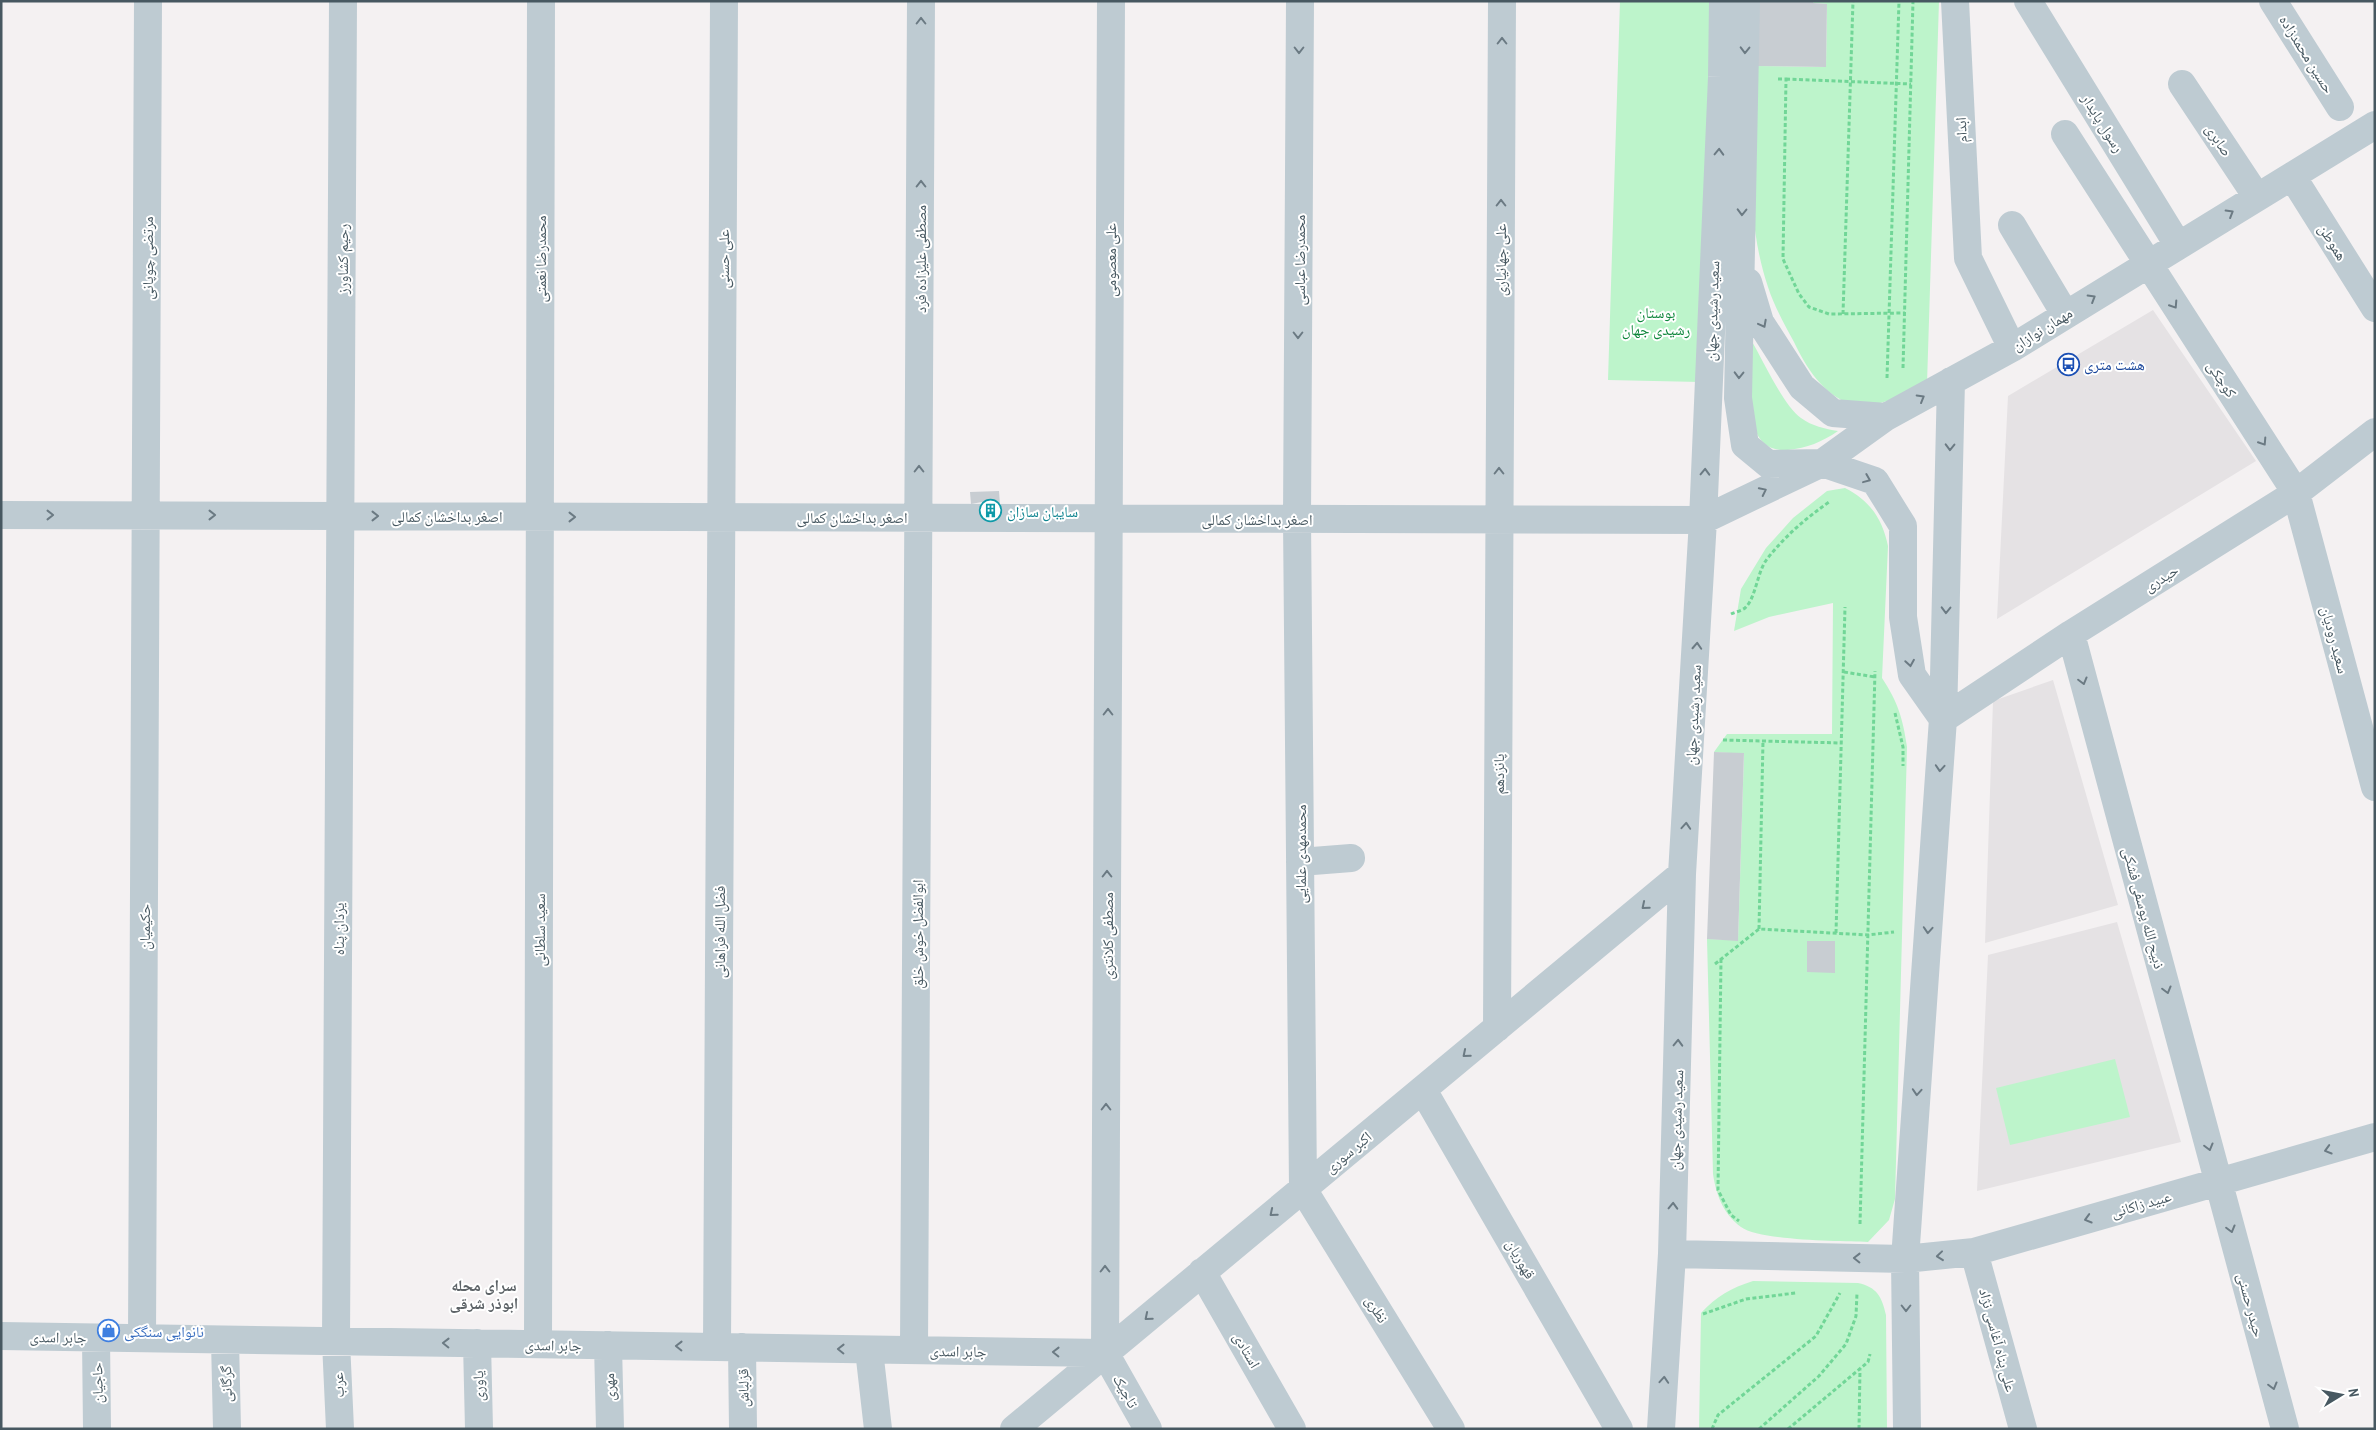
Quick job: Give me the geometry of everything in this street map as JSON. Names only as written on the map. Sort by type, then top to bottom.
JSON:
[{"type":"street","name":"مرتضی چوپانی","points":[[145,515],[148,1]]},
{"type":"street","name":"رحیم کشاورز","points":[[340,516],[343,1]]},
{"type":"street","name":"محمدرضا نعمتی","points":[[540,516],[541,1]]},
{"type":"street","name":"علی حسنی","points":[[721,517],[724,1]]},
{"type":"street","name":"مصطفی علیزاده فرد","points":[[919,518],[921,1]]},
{"type":"street","name":"علی معصومی","points":[[1109,518],[1111,1]]},
{"type":"street","name":"محمدرضا عباسی","points":[[1298,519],[1300,1]]},
{"type":"street","name":"علی جهانیاری","points":[[1499,520],[1502,1]]},
{"type":"street","name":"سعید رشیدی جهان","points":[[1661,1429],[1672,1254],[1682,874],[1703,520],[1722,77],[1723,1]]},
{"type":"street","name":"سعید رشیدی جهان","points":[[1746,1],[1738,398],[1745,445],[1768,464],[1822,462]]},
{"type":"street","name":"ابدام","points":[[1954,1],[1968,258],[2012,348]]},
{"type":"street","name":"حسین محمدزاده","points":[[2274,1],[2340,107]]},
{"type":"street","name":"رسول پایدار","points":[[2034,4],[2178,245]]},
{"type":"street","name":"صابری","points":[[2182,84],[2257,197]]},
{"type":"street","name":"مهمان نوازان","points":[[1703,520],[1822,462],[1895,413],[2012,348],[2375,125]]},
{"type":"street","name":"کوچکی","points":[[2065,134],[2296,493]]},
{"type":"street","name":"هموطن","points":[[2292,176],[2375,308]]},
{"type":"street","points":[[2012,225],[2065,314]]},
{"type":"street","points":[[1741,262],[1760,322],[1802,387],[1832,412],[1895,413]]},
{"type":"street","points":[[1906,1429],[1905,1259],[1943,719],[1951,381]]},
{"type":"street","name":"حیدری","points":[[1943,719],[2071,634],[2296,493],[2375,432]]},
{"type":"street","points":[[1822,462],[1875,482],[1903,526],[1903,617],[1912,675],[1943,719]]},
{"type":"street","name":"سعید رودیان","points":[[2296,493],[2375,787]]},
{"type":"street","name":"اصغر بداخشان کمالی","points":[[1,514],[1703,520]]},
{"type":"street","name":"حکیمیان","points":[[142,1338],[145,515]]},
{"type":"street","name":"یزدان پناه","points":[[336,1342],[340,516]]},
{"type":"street","name":"سعید سلطانی","points":[[538,1344],[540,516]]},
{"type":"street","name":"فضل الله فراهانی","points":[[721,517],[729,1347]]},
{"type":"street","name":"ابوالفضل خوش خلق","points":[[914,1350],[919,518]]},
{"type":"street","name":"مصطفی کلانتری","points":[[1105,1353],[1109,518]]},
{"type":"street","name":"محمدمهدی علمایی","points":[[1298,519],[1303,1189]]},
{"type":"street","name":"پانزدهم","points":[[1497,1028],[1499,520]]},
{"type":"street","name":"ذبیح الله یوسفی فشکی","points":[[2071,634],[2218,1182]]},
{"type":"street","points":[[1300,862],[1351,858]]},
{"type":"street","name":"اکبر سوری","points":[[1014,1429],[1682,874]]},
{"type":"street","name":"قهوریان","points":[[1423,1090],[1619,1429]]},
{"type":"street","name":"عبید زاکانی","points":[[1672,1254],[1905,1259],[1974,1252],[2375,1137]]},
{"type":"street","name":"حیدر حسنی","points":[[2218,1182],[2285,1429]]},
{"type":"street","name":"نظری","points":[[1303,1189],[1451,1429]]},
{"type":"street","name":"علی پناه آغاسی نژاد","points":[[1974,1252],[2023,1429]]},
{"type":"street","name":"استادی","points":[[1202,1272],[1292,1429]]},
{"type":"street","name":"جابر اسدی","points":[[1,1336],[1105,1353]]},
{"type":"street","name":"حاجیان","points":[[96,1338],[97,1429]]},
{"type":"street","name":"گرگانی","points":[[225,1340],[227,1429]]},
{"type":"street","name":"عرب","points":[[336,1342],[340,1429]]},
{"type":"street","name":"یاوری","points":[[477,1344],[480,1429]]},
{"type":"street","name":"مهری","points":[[608,1345],[610,1429]]},
{"type":"street","name":"قزلباش","points":[[729,1347],[743,1429]]},
{"type":"street","points":[[869,1350],[878,1429]]},
{"type":"street","name":"تاجیک","points":[[1105,1353],[1148,1429]]},
{"type":"path","points":[[1843,314],[1853,1]]},
{"type":"path","points":[[1895,413],[1889,313],[1899,1]]},
{"type":"path","points":[[1895,413],[1905,313],[1913,1]]},
{"type":"path","points":[[1777,79],[1911,84]]},
{"type":"path","points":[[1786,79],[1783,259],[1799,294],[1809,307],[1829,314],[1905,313]]},
{"type":"path","points":[[1698,626],[1744,609],[1750,601],[1765,562],[1802,521],[1856,485],[1875,482]]},
{"type":"path","points":[[1836,933],[1845,607]]},
{"type":"path","points":[[1712,1429],[1718,1415],[1816,1336],[1841,1290],[1855,1272],[1860,1258],[1875,666]]},
{"type":"path","points":[[1691,740],[1842,743]]},
{"type":"path","points":[[1759,929],[1763,741]]},
{"type":"path","points":[[1679,991],[1759,929],[1868,935],[1897,932]]},
{"type":"path","points":[[1721,959],[1718,1190],[1731,1215],[1742,1222]]},
{"type":"path","points":[[1832,1290],[1858,1290],[1864,1293]]},
{"type":"path","points":[[1759,1429],[1818,1376],[1846,1344],[1856,1316],[1858,1290]]},
{"type":"path","points":[[1667,1328],[1746,1299],[1804,1293]]},
{"type":"path","points":[[1788,1429],[1868,1362],[1873,1346]]},
{"type":"path","points":[[1859,1429],[1860,1368]]},
{"type":"shaded area","points":[[2153,310],[2256,461],[1997,619],[2008,396]]},
{"type":"shaded area","points":[[2053,680],[2118,905],[1985,943],[1993,701]]},
{"type":"shaded area","points":[[2117,922],[2181,1142],[1977,1191],[1988,955]]},
{"type":"green space","name":"بوستان رشیدی جهان","points":[[1620,1],[1711,1],[1700,382],[1608,380]]},
{"type":"green space","points":[[1814,1],[1939,1],[1927,384],[1890,400],[1870,405],[1860,406],[1841,400],[1824,387],[1810,370],[1783,322],[1770,294],[1760,260],[1755,233],[1751,177],[1754,66],[1826,67],[1827,4],[1813,3]]},
{"type":"green space","points":[[1751,340],[1780,393],[1794,412],[1810,423],[1838,431],[1814,444],[1788,450],[1772,448],[1761,439],[1754,426],[1750,409],[1749,371]]},
{"type":"green space","points":[[1845,488],[1854,493],[1874,511],[1888,546],[1882,678],[1899,711],[1907,747],[1895,1199],[1889,1220],[1868,1242],[1783,1238],[1751,1232],[1735,1222],[1725,1210],[1718,1196],[1713,1174],[1707,939],[1738,940],[1744,754],[1714,752],[1727,734],[1832,734],[1833,603],[1769,617],[1734,631],[1741,589],[1766,548],[1793,518],[1827,491]]},
{"type":"green space","points":[[2115,1059],[2130,1117],[2010,1145],[1996,1088]]},
{"type":"green space","points":[[1753,1281],[1858,1283],[1870,1287],[1878,1294],[1886,1315],[1887,1429],[1699,1429],[1701,1313],[1725,1293]]},
{"type":"building","points":[[1755,1],[1814,1],[1813,3],[1827,4],[1826,67],[1754,66]]},
{"type":"building","name":"سایبان سازان","points":[[999,491],[1001,518],[982,518],[982,502],[971,504],[970,492]]},
{"type":"building","points":[[1714,752],[1744,753],[1738,941],[1707,939]]},
{"type":"building","points":[[1807,941],[1835,941],[1835,973],[1807,972]]},
{"type":"place","name":"هشت متری","points":[[2068,364]]},
{"type":"place","name":"سایبان سازان","points":[[991,511]]},
{"type":"place","name":"نانوایی سنگکی","points":[[108,1331]]},
{"type":"district","name":"سرای محله ابوذر شرقی","points":[[484,1294]]}]
